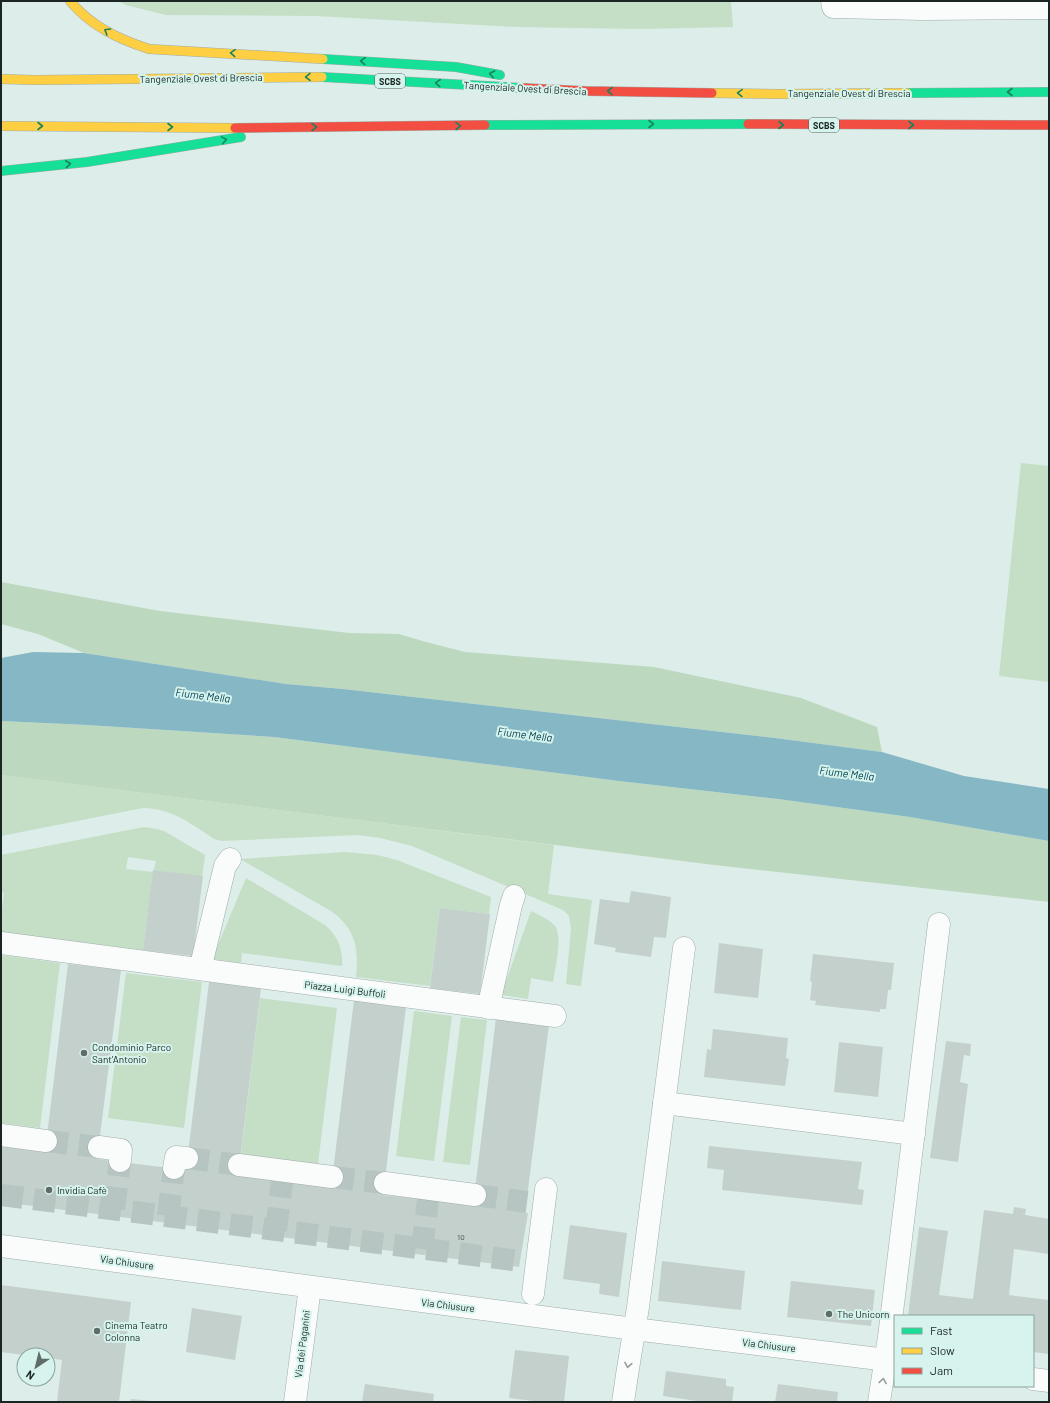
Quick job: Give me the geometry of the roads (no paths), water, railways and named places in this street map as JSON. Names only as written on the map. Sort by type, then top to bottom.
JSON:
[{"type":"highway","points":[[70,1],[88,18],[106,31],[129,43],[149,48],[456,67],[585,91]]},
{"type":"highway","name":"Tangenziale Ovest di Brescia","points":[[1,79],[43,80],[322,77],[585,91],[779,94],[1049,92]]},
{"type":"highway","name":"SCBS","points":[[1,126],[297,128],[598,124],[1049,125]]},
{"type":"highway","points":[[1,171],[87,162],[206,144],[297,128]]},
{"type":"street","points":[[832,1],[833,7],[922,9],[1049,8]]},
{"type":"street","points":[[202,970],[203,957],[225,866],[230,859]]},
{"type":"street","points":[[489,1008],[490,996],[514,896]]},
{"type":"street","points":[[896,1315],[914,1134],[939,924]]},
{"type":"street","name":"Piazza Luigi Buffoli","points":[[1,943],[555,1016]]},
{"type":"street","points":[[623,1402],[638,1307],[684,948]]},
{"type":"street","points":[[664,1103],[914,1134]]},
{"type":"street","points":[[1,1135],[46,1141]]},
{"type":"street","points":[[99,1147],[121,1150],[120,1161]]},
{"type":"street","points":[[239,1165],[283,1176],[332,1177]]},
{"type":"street","points":[[385,1183],[429,1195],[474,1195]]},
{"type":"street","points":[[533,1294],[529,1262],[539,1198]]},
{"type":"street","name":"Via Chiusure","points":[[1,1246],[634,1329],[891,1360]]},
{"type":"street","name":"Via dei Paganini","points":[[295,1402],[310,1287]]},
{"type":"street","points":[[880,1402],[891,1360],[894,1331]]},
{"type":"street","points":[[1034,1378],[1049,1381]]},
{"type":"water","name":"Fiume Mella","points":[[33,652],[84,653],[286,684],[343,689],[775,738],[882,752],[964,776],[1049,789],[1049,841],[910,817],[778,799],[619,781],[274,737],[1,721],[1,658]]},
{"type":"tunnel","points":[[46,1141],[99,1147]]},
{"type":"tunnel","points":[[187,1158],[239,1165]]},
{"type":"tunnel","points":[[114,1209],[120,1161]]},
{"type":"tunnel","points":[[168,1216],[174,1168]]},
{"type":"tunnel","points":[[332,1177],[385,1183]]},
{"type":"tunnel","points":[[276,1230],[282,1182]]},
{"type":"tunnel","points":[[1,1195],[520,1261]]},
{"type":"tunnel","points":[[475,1195],[527,1202]]},
{"type":"tunnel","points":[[422,1249],[428,1200]]},
{"type":"place","name":"Condominio Parco Sant'Antonio","points":[[84,1053]]},
{"type":"place","name":"Invidia Cafè","points":[[49,1190]]},
{"type":"place","name":"The Unicorn","points":[[829,1314]]},
{"type":"place","name":"Cinema Teatro Colonna","points":[[97,1331]]}]
